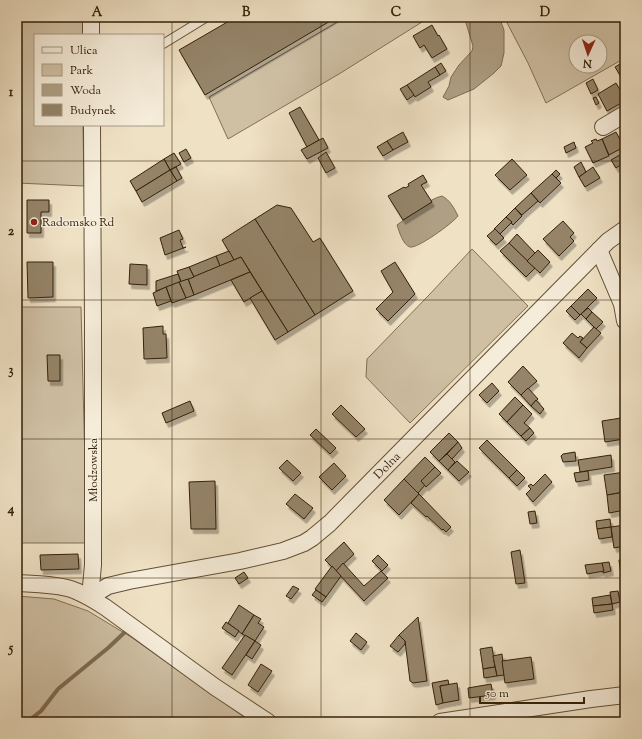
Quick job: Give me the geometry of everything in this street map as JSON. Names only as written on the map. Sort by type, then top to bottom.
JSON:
[{"type":"street","points":[[91,17],[92,34]]},
{"type":"street","points":[[603,127],[625,114]]},
{"type":"street","name":"Młodzowska","points":[[90,597],[93,566],[92,126]]},
{"type":"street","name":"Dolna","points":[[90,597],[108,586],[264,556],[295,547],[312,538],[330,523],[608,241],[625,229]]},
{"type":"street","points":[[599,250],[622,304],[625,321]]},
{"type":"street","points":[[17,583],[43,584],[68,588],[90,597],[268,722]]},
{"type":"street","points":[[440,722],[625,695]]},
{"type":"lane","points":[[164,43],[207,17]]},
{"type":"green space","points":[[17,17],[83,17],[83,34],[34,34],[34,126],[83,126],[84,186],[17,183]]},
{"type":"green space","points":[[346,17],[430,17],[339,74],[228,139],[209,97]]},
{"type":"green space","points":[[504,17],[625,17],[625,58],[608,68],[608,34],[568,34],[568,74],[597,74],[546,103],[528,63]]},
{"type":"green space","points":[[472,249],[528,306],[410,423],[366,377],[367,359]]},
{"type":"green space","points":[[17,307],[81,307],[87,543],[17,543]]},
{"type":"green space","points":[[17,596],[54,599],[88,611],[131,637],[251,722],[17,722]]},
{"type":"water","points":[[466,17],[499,17],[504,30],[504,53],[501,66],[494,73],[474,89],[448,100],[443,97],[449,86],[451,77],[459,65],[472,51],[473,46],[466,23]]},
{"type":"water","points":[[442,196],[450,202],[458,216],[420,244],[410,247],[405,244],[397,225],[425,204]]},
{"type":"building","points":[[236,17],[337,17],[205,95],[179,50]]},
{"type":"building","points":[[432,25],[447,49],[432,58],[424,45],[420,48],[413,36]]},
{"type":"building","points":[[625,61],[625,75],[621,77],[615,67]]},
{"type":"building","points":[[441,63],[446,71],[440,75],[435,67]]},
{"type":"building","points":[[435,67],[440,75],[428,82],[431,87],[415,97],[407,85]]},
{"type":"building","points":[[593,79],[598,90],[591,94],[586,83]]},
{"type":"building","points":[[616,83],[625,98],[625,101],[607,111],[598,94]]},
{"type":"building","points":[[407,85],[414,95],[407,100],[400,89]]},
{"type":"building","points":[[596,97],[599,103],[596,105],[593,98]]},
{"type":"building","points":[[300,107],[319,140],[307,147],[289,113]]},
{"type":"building","points":[[403,132],[408,142],[393,150],[387,141]]},
{"type":"building","points":[[616,132],[624,147],[609,155],[602,139]]},
{"type":"building","points":[[323,138],[328,148],[307,159],[301,150]]},
{"type":"building","points":[[596,139],[597,141],[602,139],[609,156],[593,163],[585,147],[593,143],[591,141]]},
{"type":"building","points":[[387,141],[393,150],[383,156],[377,147]]},
{"type":"building","points":[[574,142],[576,148],[566,153],[564,147]]},
{"type":"building","points":[[186,149],[191,158],[184,162],[179,153]]},
{"type":"building","points":[[326,152],[335,168],[326,173],[318,158]]},
{"type":"building","points":[[625,152],[625,162],[616,168],[611,160]]},
{"type":"building","points":[[174,153],[181,164],[170,170],[164,159]]},
{"type":"building","points":[[164,159],[170,170],[136,191],[130,181]]},
{"type":"building","points":[[512,159],[527,175],[510,190],[495,175]]},
{"type":"building","points":[[581,162],[586,172],[579,177],[574,167]]},
{"type":"building","points":[[176,167],[182,178],[177,181],[170,170]]},
{"type":"building","points":[[593,167],[600,178],[585,187],[579,177]]},
{"type":"building","points":[[170,170],[177,181],[142,202],[136,191]]},
{"type":"building","points":[[556,170],[560,174],[556,178],[552,174]]},
{"type":"building","points":[[552,174],[561,183],[540,203],[531,193]]},
{"type":"building","points":[[423,175],[427,182],[421,185],[432,202],[403,220],[388,196],[404,187],[409,186],[408,184]]},
{"type":"building","points":[[531,193],[538,201],[522,215],[515,208]]},
{"type":"building","name":"Radomsko Rd","points":[[27,200],[49,200],[49,212],[41,212],[41,233],[27,233]]},
{"type":"building","points":[[277,205],[291,208],[313,242],[320,238],[353,291],[315,315],[255,219]]},
{"type":"building","points":[[515,208],[522,216],[513,225],[506,217]]},
{"type":"building","points":[[506,217],[512,222],[500,234],[494,229]]},
{"type":"building","points":[[255,219],[315,315],[288,332],[241,257],[234,260],[222,240]]},
{"type":"building","points":[[563,221],[574,233],[570,237],[574,241],[559,256],[543,239]]},
{"type":"building","points":[[495,229],[504,238],[496,245],[487,236]]},
{"type":"building","points":[[179,230],[183,239],[180,240],[183,248],[186,247],[165,255],[160,238]]},
{"type":"building","points":[[517,234],[535,253],[527,261],[509,243]]},
{"type":"building","points":[[509,243],[535,268],[526,277],[500,251]]},
{"type":"building","points":[[538,250],[550,262],[540,273],[527,261]]},
{"type":"building","points":[[229,251],[234,260],[220,266],[216,256]]},
{"type":"building","points":[[216,256],[220,266],[194,277],[189,267]]},
{"type":"building","points":[[241,257],[250,272],[194,295],[188,279]]},
{"type":"building","points":[[27,262],[53,262],[53,297],[28,298]]},
{"type":"building","points":[[395,262],[415,294],[388,321],[376,309],[393,292],[381,271]]},
{"type":"building","points":[[130,264],[147,265],[147,285],[129,284]]},
{"type":"building","points":[[189,267],[194,277],[181,282],[177,271]]},
{"type":"building","points":[[250,272],[262,291],[244,302],[231,280]]},
{"type":"building","points":[[178,274],[181,282],[156,291],[156,281]]},
{"type":"building","points":[[188,279],[194,295],[186,298],[179,282]]},
{"type":"building","points":[[179,282],[186,298],[172,303],[166,287]]},
{"type":"building","points":[[166,287],[171,301],[157,306],[153,293]]},
{"type":"building","points":[[588,289],[597,298],[580,315],[571,306]]},
{"type":"building","points":[[262,291],[288,332],[275,340],[250,298]]},
{"type":"building","points":[[571,306],[580,315],[575,320],[566,311]]},
{"type":"building","points":[[588,308],[592,312],[586,319],[581,314]]},
{"type":"building","points":[[592,312],[603,322],[596,329],[586,319]]},
{"type":"building","points":[[163,326],[163,334],[166,334],[167,358],[144,359],[143,328]]},
{"type":"building","points":[[594,327],[601,333],[587,348],[580,342]]},
{"type":"building","points":[[572,333],[578,338],[580,336],[583,338],[580,342],[587,348],[579,358],[563,343]]},
{"type":"building","points":[[47,355],[60,355],[60,381],[48,381]]},
{"type":"building","points":[[523,366],[537,381],[521,395],[508,382]]},
{"type":"building","points":[[492,383],[499,391],[487,403],[479,395]]},
{"type":"building","points":[[528,388],[538,399],[531,406],[521,395]]},
{"type":"building","points":[[515,397],[523,405],[507,422],[499,414]]},
{"type":"building","points":[[536,400],[544,409],[540,414],[531,406]]},
{"type":"building","points":[[190,401],[194,411],[166,423],[162,413]]},
{"type":"building","points":[[341,405],[365,429],[356,437],[332,414]]},
{"type":"building","points":[[523,405],[532,414],[524,423],[530,428],[521,436],[507,422]]},
{"type":"building","points":[[621,418],[624,439],[605,442],[602,421]]},
{"type":"building","points":[[530,428],[534,433],[526,441],[521,436]]},
{"type":"building","points":[[316,429],[336,448],[330,454],[310,435]]},
{"type":"building","points":[[449,433],[458,442],[439,461],[430,452]]},
{"type":"building","points":[[487,440],[517,470],[509,478],[479,448]]},
{"type":"building","points":[[458,442],[462,448],[452,459],[447,454]]},
{"type":"building","points":[[575,452],[576,461],[563,462],[561,456],[563,454]]},
{"type":"building","points":[[447,454],[455,462],[448,470],[439,461]]},
{"type":"building","points":[[611,455],[612,467],[580,472],[578,460]]},
{"type":"building","points":[[425,457],[435,467],[421,481],[425,485],[418,493],[404,479]]},
{"type":"building","points":[[287,460],[301,473],[293,481],[279,468]]},
{"type":"building","points":[[457,461],[469,472],[459,481],[448,470]]},
{"type":"building","points":[[334,463],[346,476],[332,490],[319,477]]},
{"type":"building","points":[[435,467],[441,473],[426,487],[421,481]]},
{"type":"building","points":[[517,470],[525,478],[517,486],[509,478]]},
{"type":"building","points":[[588,471],[589,480],[576,482],[574,473]]},
{"type":"building","points":[[625,472],[625,492],[607,495],[604,475]]},
{"type":"building","points":[[545,474],[552,482],[533,502],[526,494],[531,489],[528,486],[531,484],[533,486]]},
{"type":"building","points":[[404,479],[419,494],[399,515],[384,500]]},
{"type":"building","points":[[215,481],[216,529],[191,529],[189,482]]},
{"type":"building","points":[[625,492],[625,510],[609,513],[607,495]]},
{"type":"building","points":[[295,494],[313,508],[304,519],[286,504]]},
{"type":"building","points":[[419,494],[451,527],[446,532],[427,516],[426,517],[411,503]]},
{"type":"building","points":[[535,511],[537,523],[530,524],[528,512]]},
{"type":"building","points":[[610,519],[611,527],[597,529],[596,521]]},
{"type":"building","points":[[625,525],[625,546],[614,548],[611,527]]},
{"type":"building","points":[[611,527],[612,537],[599,539],[597,529]]},
{"type":"building","points":[[344,542],[354,554],[336,571],[325,560]]},
{"type":"building","points":[[520,550],[525,583],[516,584],[511,552]]},
{"type":"building","points":[[78,554],[79,569],[41,570],[40,555]]},
{"type":"building","points":[[378,555],[388,565],[382,571],[372,561]]},
{"type":"building","points":[[625,559],[625,575],[621,576],[619,560]]},
{"type":"building","points":[[609,562],[611,571],[603,573],[602,563]]},
{"type":"building","points":[[343,563],[364,586],[381,571],[388,578],[364,601],[336,571]]},
{"type":"building","points":[[602,563],[604,571],[587,574],[585,565]]},
{"type":"building","points":[[332,566],[341,576],[326,597],[315,589]]},
{"type":"building","points":[[244,572],[248,578],[239,584],[235,578]]},
{"type":"building","points":[[622,582],[625,582],[625,599]]},
{"type":"building","points":[[293,586],[299,589],[291,599],[286,596]]},
{"type":"building","points":[[316,590],[326,597],[322,602],[312,595]]},
{"type":"building","points":[[618,591],[620,602],[612,604],[610,592]]},
{"type":"building","points":[[610,595],[612,604],[593,606],[592,598]]},
{"type":"building","points":[[612,604],[613,610],[594,613],[593,606]]},
{"type":"building","points":[[239,605],[254,615],[242,634],[228,623]]},
{"type":"building","points":[[254,615],[261,619],[258,623],[264,627],[255,641],[242,634]]},
{"type":"building","points":[[418,617],[427,681],[413,683],[410,681],[405,641],[399,635]]},
{"type":"building","points":[[226,622],[239,631],[235,637],[222,628]]},
{"type":"building","points":[[356,633],[367,642],[361,650],[350,641]]},
{"type":"building","points":[[245,635],[255,641],[232,675],[222,668]]},
{"type":"building","points":[[399,635],[405,641],[405,644],[398,652],[390,646]]},
{"type":"building","points":[[255,641],[261,645],[252,659],[246,655]]},
{"type":"building","points":[[492,647],[495,667],[483,669],[480,649]]},
{"type":"building","points":[[502,654],[504,675],[497,676],[493,656]]},
{"type":"building","points":[[531,657],[534,679],[505,683],[502,661]]},
{"type":"building","points":[[261,664],[272,671],[258,692],[248,685]]},
{"type":"building","points":[[495,667],[497,676],[484,678],[483,669]]},
{"type":"building","points":[[448,680],[449,685],[440,686],[443,703],[436,705],[432,683]]},
{"type":"building","points":[[457,683],[459,700],[443,703],[440,686]]},
{"type":"building","points":[[491,684],[493,695],[469,698],[468,688]]},
{"type":"waterway","points":[[27,722],[41,711],[58,689],[125,632]]},
{"type":"place","name":"Radomsko Rd","points":[[34,222]]}]
